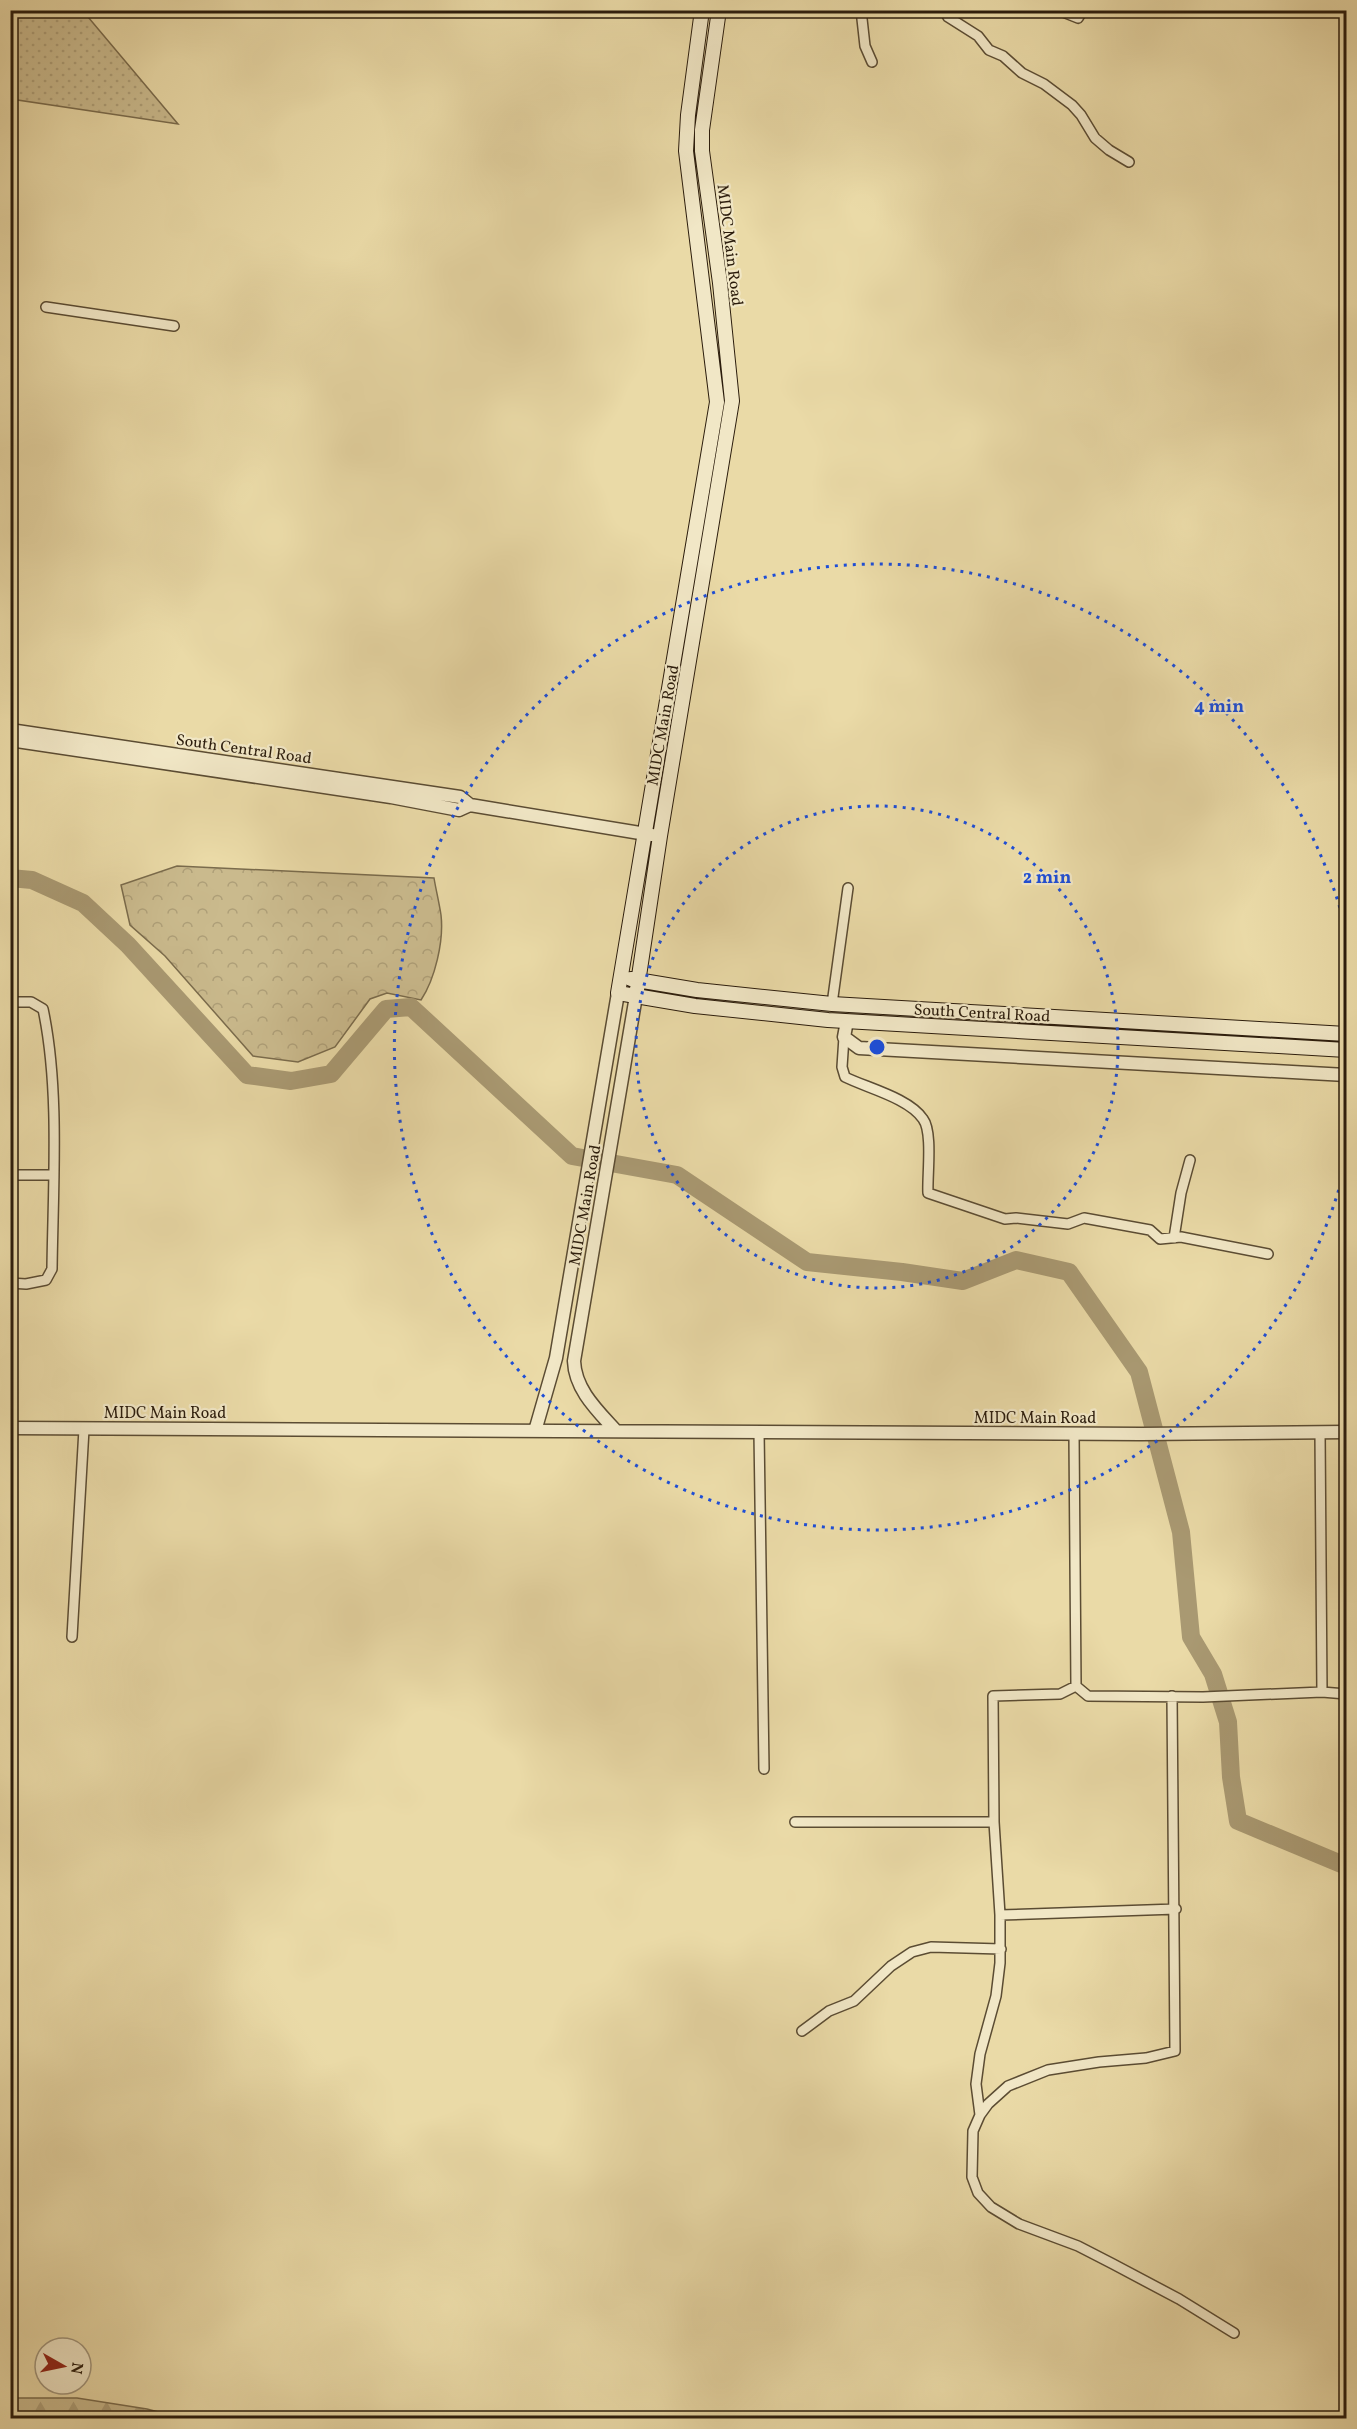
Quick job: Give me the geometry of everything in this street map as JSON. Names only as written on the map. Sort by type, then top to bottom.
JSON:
[{"type":"main road","name":"MIDC Main Road","points":[[618,993],[717,402],[686,151],[687,114],[702,10]]},
{"type":"main road","name":"MIDC Main Road","points":[[636,996],[732,401],[720,283],[702,151],[702,130],[719,10]]},
{"type":"main road","name":"South Central Road","points":[[620,978],[697,990],[832,1004],[1347,1034]]},
{"type":"main road","name":"South Central Road","points":[[618,993],[695,1006],[847,1021],[1347,1050]]},
{"type":"main road","points":[[1262,1045],[1263,1029]]},
{"type":"street","points":[[861,10],[865,46],[872,62]]},
{"type":"street","points":[[944,10],[948,17],[978,36],[989,50],[1003,56],[1022,73],[1044,84],[1072,105],[1095,138],[1129,162]]},
{"type":"street","points":[[1058,10],[1078,18],[1083,10]]},
{"type":"street","points":[[46,307],[174,326]]},
{"type":"street","name":"South Central Road","points":[[10,730],[460,797],[470,805],[660,836]]},
{"type":"street","name":"South Central Road","points":[[10,740],[459,810],[470,805]]},
{"type":"street","points":[[832,1004],[848,888]]},
{"type":"street","name":"MIDC Main Road","points":[[535,1431],[556,1358],[618,993]]},
{"type":"street","name":"MIDC Main Road","points":[[616,1431],[580,1387],[575,1375],[574,1361],[636,996]]},
{"type":"street","points":[[10,1002],[31,1002],[43,1009],[47,1028],[53,1121],[52,1269],[46,1280],[26,1284],[10,1283]]},
{"type":"street","points":[[847,1021],[842,1067],[845,1077],[902,1101],[924,1119],[928,1140],[928,1193],[1005,1219],[1016,1218],[1068,1224],[1084,1218],[1150,1230],[1160,1239],[1174,1238],[1268,1254]]},
{"type":"street","points":[[844,1037],[859,1048],[1347,1075]]},
{"type":"street","points":[[1174,1238],[1181,1193],[1190,1160]]},
{"type":"street","points":[[10,1175],[53,1175]]},
{"type":"street","name":"MIDC Main Road","points":[[10,1428],[1074,1434],[1347,1432]]},
{"type":"street","points":[[72,1637],[84,1429]]},
{"type":"street","points":[[759,1432],[764,1769]]},
{"type":"street","points":[[1320,1432],[1322,1692]]},
{"type":"street","points":[[1074,1434],[1076,1686],[1088,1696],[1203,1697],[1322,1692],[1347,1694]]},
{"type":"street","points":[[980,2115],[976,2084],[985,2029],[996,1996],[1001,1949],[994,1822],[993,1696],[1060,1694],[1076,1686]]},
{"type":"street","points":[[1172,1696],[1176,1910],[1175,2051],[1146,2058],[1048,2070],[1008,2086],[988,2104],[973,2131],[972,2177],[978,2193],[991,2207],[1019,2224],[1078,2246],[1179,2299],[1234,2333]]},
{"type":"street","points":[[795,1822],[994,1822]]},
{"type":"street","points":[[1000,1915],[1176,1910]]},
{"type":"street","points":[[802,2031],[829,2010],[854,2001],[891,1966],[912,1952],[931,1947],[1001,1949]]},
{"type":"green space","points":[[10,11],[83,11],[178,124],[11,99]]},
{"type":"green space","points":[[177,866],[434,878],[442,925],[440,948],[426,991],[421,1000],[387,993],[370,999],[335,1047],[298,1062],[253,1056],[165,956],[130,925],[121,885]]},
{"type":"green space","points":[[10,2398],[77,2398],[147,2409],[181,2418],[11,2418]]},
{"type":"waterway","points":[[10,878],[32,880],[83,903],[128,945],[247,1075],[291,1081],[331,1074],[386,1009],[411,1007],[572,1156],[677,1175],[807,1262],[963,1281],[1016,1260],[1069,1272],[1139,1372],[1181,1532],[1191,1637],[1213,1674],[1228,1722],[1231,1777],[1238,1821],[1346,1866]]}]
